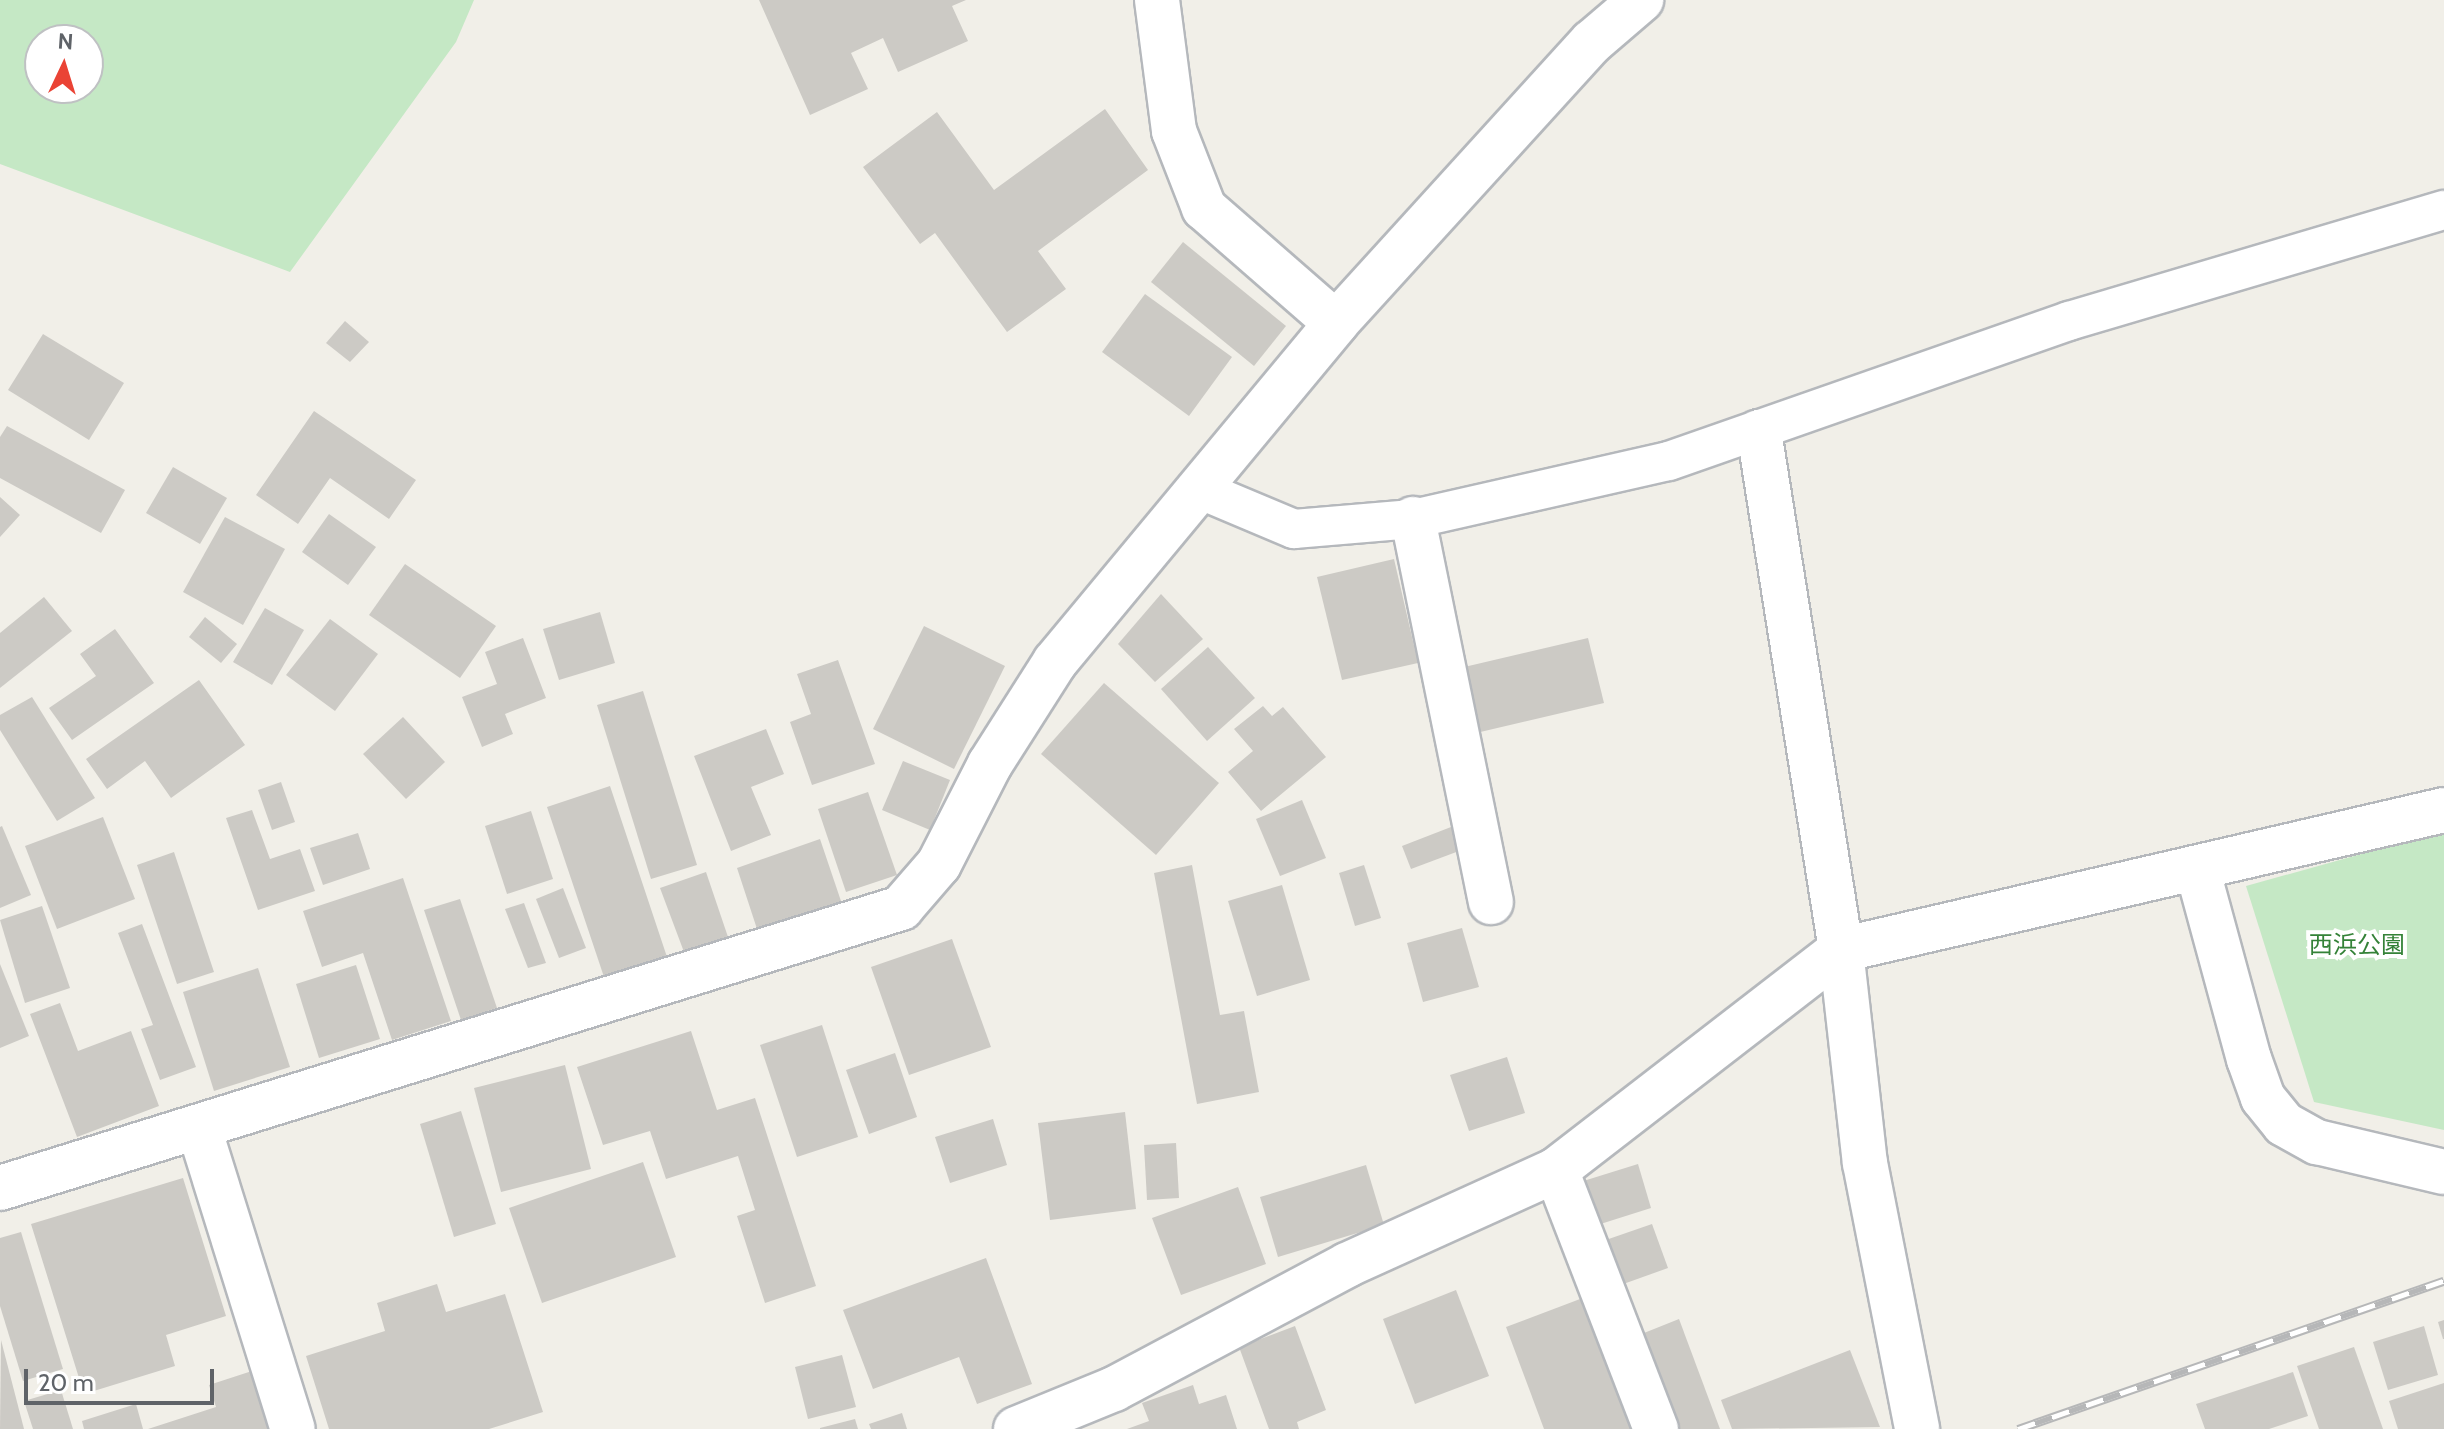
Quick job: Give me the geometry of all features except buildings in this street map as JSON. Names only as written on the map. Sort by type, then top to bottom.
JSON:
[{"type":"street","points":[[1157,0],[1174,131],[1204,208],[1336,323]]},
{"type":"street","points":[[0,1188],[901,908],[939,864],[990,764],[1055,662],[1201,490],[1336,323],[1592,42],[1641,0]]},
{"type":"street","points":[[1759,432],[1841,950],[1865,1163],[1917,1429]]},
{"type":"street","points":[[1413,519],[1491,902]]},
{"type":"street","points":[[1037,1424],[1114,1389],[1347,1265],[1556,1170],[1841,950],[2444,810]]},
{"type":"street","points":[[2197,868],[2249,1059],[2263,1098],[2284,1124],[2317,1142],[2444,1172]]},
{"type":"street","points":[[199,1128],[293,1429]]},
{"type":"street","points":[[1556,1170],[1656,1429]]},
{"type":"lane","points":[[1201,490],[1294,529],[1413,519],[1669,461],[2069,321],[2444,210]]},
{"type":"green space","points":[[0,0],[474,0],[456,42],[290,272],[0,164]]},
{"type":"green space","name":"西浜公園","points":[[2444,831],[2444,1130],[2314,1102],[2246,886]]},
{"type":"railway","points":[[2018,1429],[2444,1281]]}]
